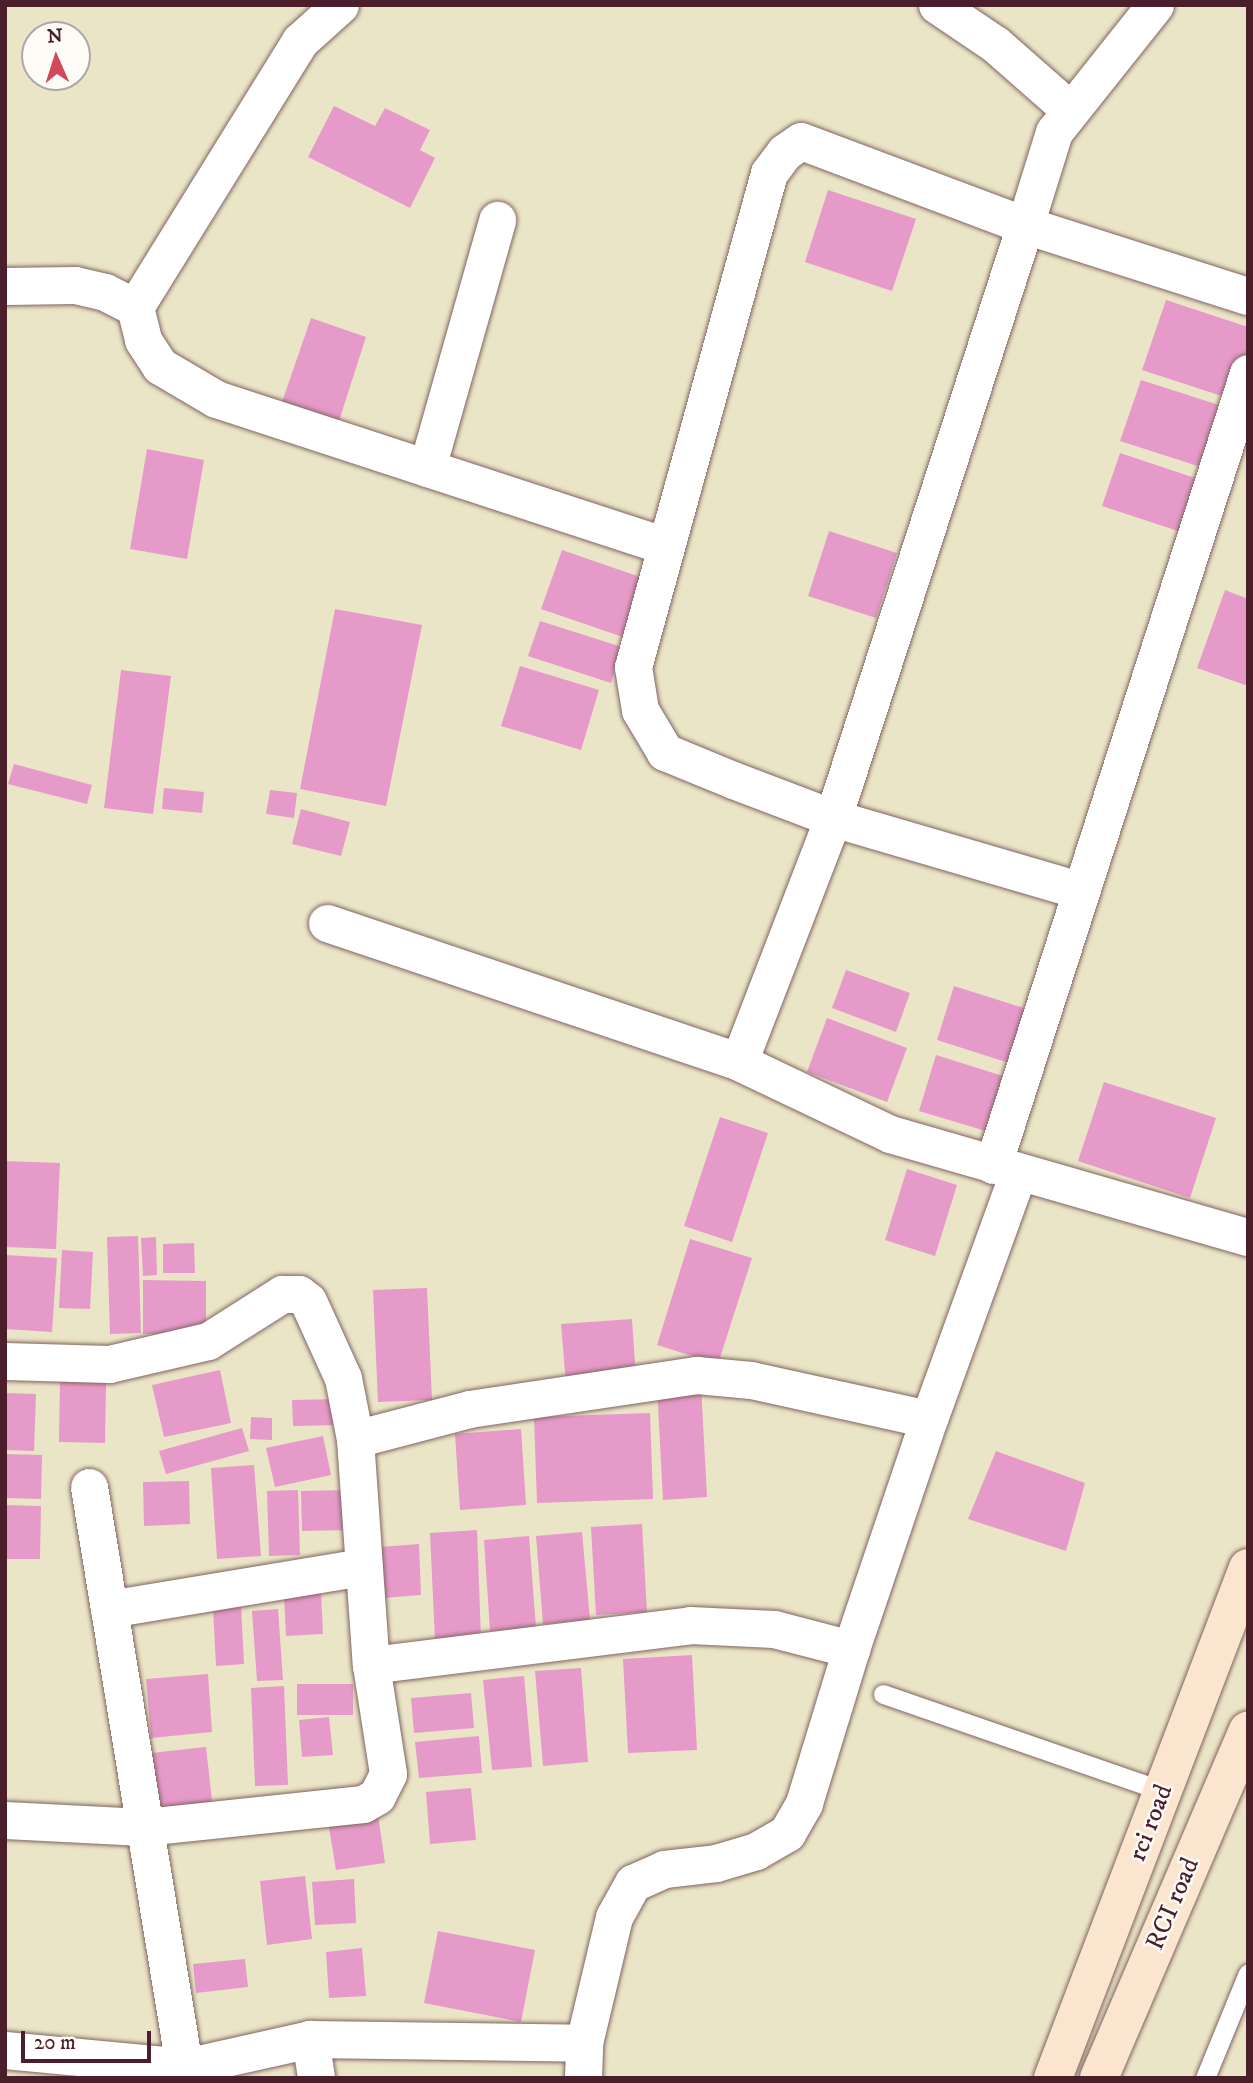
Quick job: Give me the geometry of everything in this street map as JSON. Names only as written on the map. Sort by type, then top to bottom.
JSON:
[{"type":"main road","name":"rci road","points":[[1054,2078],[1248,1568]]},
{"type":"main road","name":"RCI road","points":[[1099,2078],[1248,1731]]},
{"type":"street","points":[[340,5],[300,41],[135,307],[143,340],[160,366],[216,399],[665,546]]},
{"type":"street","points":[[937,5],[995,44],[1070,110]]},
{"type":"street","points":[[738,1062],[833,818],[1054,132],[1155,5]]},
{"type":"street","points":[[1079,890],[833,818],[665,752],[640,710],[633,667],[769,173],[785,152],[801,141],[1026,225],[1248,296]]},
{"type":"street","points":[[427,468],[497,220]]},
{"type":"street","points":[[5,286],[75,285],[105,292],[135,307]]},
{"type":"street","points":[[5,2050],[186,2072],[310,2039],[583,2060],[614,1916],[633,1883],[664,1869],[716,1863],[756,1851],[787,1833],[804,1803],[851,1649],[929,1419],[1005,1169],[1079,890],[1248,373]]},
{"type":"street","points":[[327,923],[738,1062],[890,1134],[1248,1237]]},
{"type":"street","points":[[5,1361],[122,1361],[208,1341],[265,1302],[282,1294],[299,1294],[318,1316],[343,1378],[355,1439],[371,1665],[388,1774],[377,1796],[363,1804],[143,1827],[5,1820]]},
{"type":"street","points":[[355,1439],[469,1409],[697,1375],[751,1380],[929,1419]]},
{"type":"street","points":[[89,1487],[143,1827],[186,2072]]},
{"type":"street","points":[[108,1609],[364,1567]]},
{"type":"street","points":[[371,1665],[690,1625],[774,1629],[851,1649]]},
{"type":"street","points":[[310,2039],[316,2078]]},
{"type":"lane","points":[[883,1694],[1163,1791]]},
{"type":"lane","points":[[1205,2078],[1248,1973]]},
{"type":"building","points":[[334,106],[375,126],[385,108],[430,130],[420,150],[435,158],[410,208],[308,157]]},
{"type":"building","points":[[828,190],[916,219],[892,291],[805,262]]},
{"type":"building","points":[[1166,300],[1248,327],[1248,348],[1231,399],[1142,370]]},
{"type":"building","points":[[311,318],[366,337],[339,421],[282,402]]},
{"type":"building","points":[[1141,380],[1222,406],[1201,467],[1120,441]]},
{"type":"building","points":[[147,449],[204,460],[187,559],[130,549]]},
{"type":"building","points":[[1120,453],[1198,479],[1181,532],[1102,506]]},
{"type":"building","points":[[829,531],[897,553],[876,618],[808,596]]},
{"type":"building","points":[[562,550],[643,578],[623,637],[541,609]]},
{"type":"building","points":[[1225,590],[1248,599],[1248,686],[1197,668]]},
{"type":"building","points":[[335,609],[422,625],[386,806],[300,789]]},
{"type":"building","points":[[540,621],[622,647],[611,683],[528,656]]},
{"type":"building","points":[[520,666],[599,690],[581,750],[501,726]]},
{"type":"building","points":[[121,670],[171,676],[153,814],[104,808]]},
{"type":"building","points":[[14,764],[92,785],[87,804],[8,784]]},
{"type":"building","points":[[164,788],[204,792],[202,813],[162,809]]},
{"type":"building","points":[[270,790],[297,793],[294,818],[266,814]]},
{"type":"building","points":[[301,809],[350,822],[341,856],[292,844]]},
{"type":"building","points":[[846,970],[910,993],[896,1032],[832,1008]]},
{"type":"building","points":[[954,986],[1027,1009],[1009,1063],[937,1040]]},
{"type":"building","points":[[827,1018],[907,1048],[887,1102],[807,1072]]},
{"type":"building","points":[[936,1055],[1006,1077],[989,1132],[919,1111]]},
{"type":"building","points":[[1104,1082],[1216,1118],[1190,1198],[1078,1161]]},
{"type":"building","points":[[720,1117],[768,1133],[732,1242],[684,1226]]},
{"type":"building","points":[[5,1161],[60,1163],[56,1249],[5,1247]]},
{"type":"building","points":[[907,1169],[957,1185],[935,1256],[885,1240]]},
{"type":"building","points":[[138,1236],[141,1333],[110,1334],[107,1237]]},
{"type":"building","points":[[156,1237],[157,1275],[143,1276],[141,1238]]},
{"type":"building","points":[[690,1239],[752,1258],[718,1364],[657,1345]]},
{"type":"building","points":[[194,1243],[195,1273],[163,1273],[163,1244]]},
{"type":"building","points":[[62,1250],[93,1252],[90,1309],[59,1308]]},
{"type":"building","points":[[5,1255],[57,1258],[52,1332],[5,1329]]},
{"type":"building","points":[[143,1280],[206,1281],[206,1334],[143,1334]]},
{"type":"building","points":[[427,1288],[432,1400],[378,1402],[373,1290]]},
{"type":"building","points":[[632,1319],[636,1379],[566,1384],[561,1324]]},
{"type":"building","points":[[220,1370],[231,1423],[164,1437],[152,1385]]},
{"type":"building","points":[[60,1382],[106,1383],[105,1443],[59,1442]]},
{"type":"building","points":[[701,1385],[707,1497],[663,1500],[657,1387]]},
{"type":"building","points":[[5,1393],[36,1394],[34,1451],[5,1450]]},
{"type":"building","points":[[342,1399],[343,1425],[293,1426],[292,1400]]},
{"type":"building","points":[[650,1413],[653,1499],[537,1503],[534,1417]]},
{"type":"building","points":[[251,1417],[272,1418],[272,1440],[250,1439]]},
{"type":"building","points":[[242,1428],[249,1451],[166,1474],[159,1451]]},
{"type":"building","points":[[521,1429],[526,1505],[460,1510],[455,1434]]},
{"type":"building","points":[[323,1436],[331,1475],[275,1487],[266,1448]]},
{"type":"building","points":[[996,1451],[1085,1483],[1066,1551],[968,1519]]},
{"type":"building","points":[[5,1454],[42,1455],[41,1499],[5,1498]]},
{"type":"building","points":[[254,1465],[261,1556],[217,1559],[211,1468]]},
{"type":"building","points":[[189,1481],[190,1524],[144,1526],[143,1482]]},
{"type":"building","points":[[298,1490],[300,1555],[269,1556],[267,1491]]},
{"type":"building","points":[[350,1490],[351,1530],[302,1531],[301,1491]]},
{"type":"building","points":[[5,1505],[41,1506],[40,1559],[5,1559]]},
{"type":"building","points":[[642,1524],[647,1612],[596,1615],[591,1527]]},
{"type":"building","points":[[477,1530],[481,1638],[435,1640],[430,1533]]},
{"type":"building","points":[[582,1532],[590,1620],[543,1624],[536,1536]]},
{"type":"building","points":[[529,1536],[536,1628],[490,1631],[484,1540]]},
{"type":"building","points":[[419,1544],[421,1595],[383,1598],[380,1547]]},
{"type":"building","points":[[321,1592],[323,1634],[286,1636],[284,1594]]},
{"type":"building","points":[[241,1605],[244,1664],[216,1666],[213,1607]]},
{"type":"building","points":[[278,1609],[283,1680],[257,1681],[252,1611]]},
{"type":"building","points":[[692,1655],[697,1750],[628,1753],[623,1659]]},
{"type":"building","points":[[581,1668],[588,1762],[543,1766],[535,1671]]},
{"type":"building","points":[[208,1674],[212,1732],[151,1738],[146,1679]]},
{"type":"building","points":[[524,1676],[532,1767],[492,1770],[483,1680]]},
{"type":"building","points":[[297,1684],[353,1684],[353,1715],[297,1715]]},
{"type":"building","points":[[284,1686],[288,1785],[255,1786],[251,1688]]},
{"type":"building","points":[[471,1693],[474,1728],[414,1733],[411,1698]]},
{"type":"building","points":[[329,1717],[333,1755],[302,1757],[299,1720]]},
{"type":"building","points":[[479,1736],[482,1773],[419,1778],[415,1742]]},
{"type":"building","points":[[206,1747],[213,1809],[158,1815],[151,1753]]},
{"type":"building","points":[[471,1788],[476,1840],[430,1844],[426,1792]]},
{"type":"building","points":[[378,1815],[385,1863],[336,1870],[328,1822]]},
{"type":"building","points":[[305,1876],[312,1939],[267,1945],[260,1881]]},
{"type":"building","points":[[354,1879],[356,1923],[315,1925],[312,1882]]},
{"type":"building","points":[[438,1931],[535,1950],[521,2022],[424,2003]]},
{"type":"building","points":[[362,1948],[366,1996],[329,1998],[326,1952]]},
{"type":"building","points":[[245,1959],[248,1987],[196,1993],[193,1964]]}]
